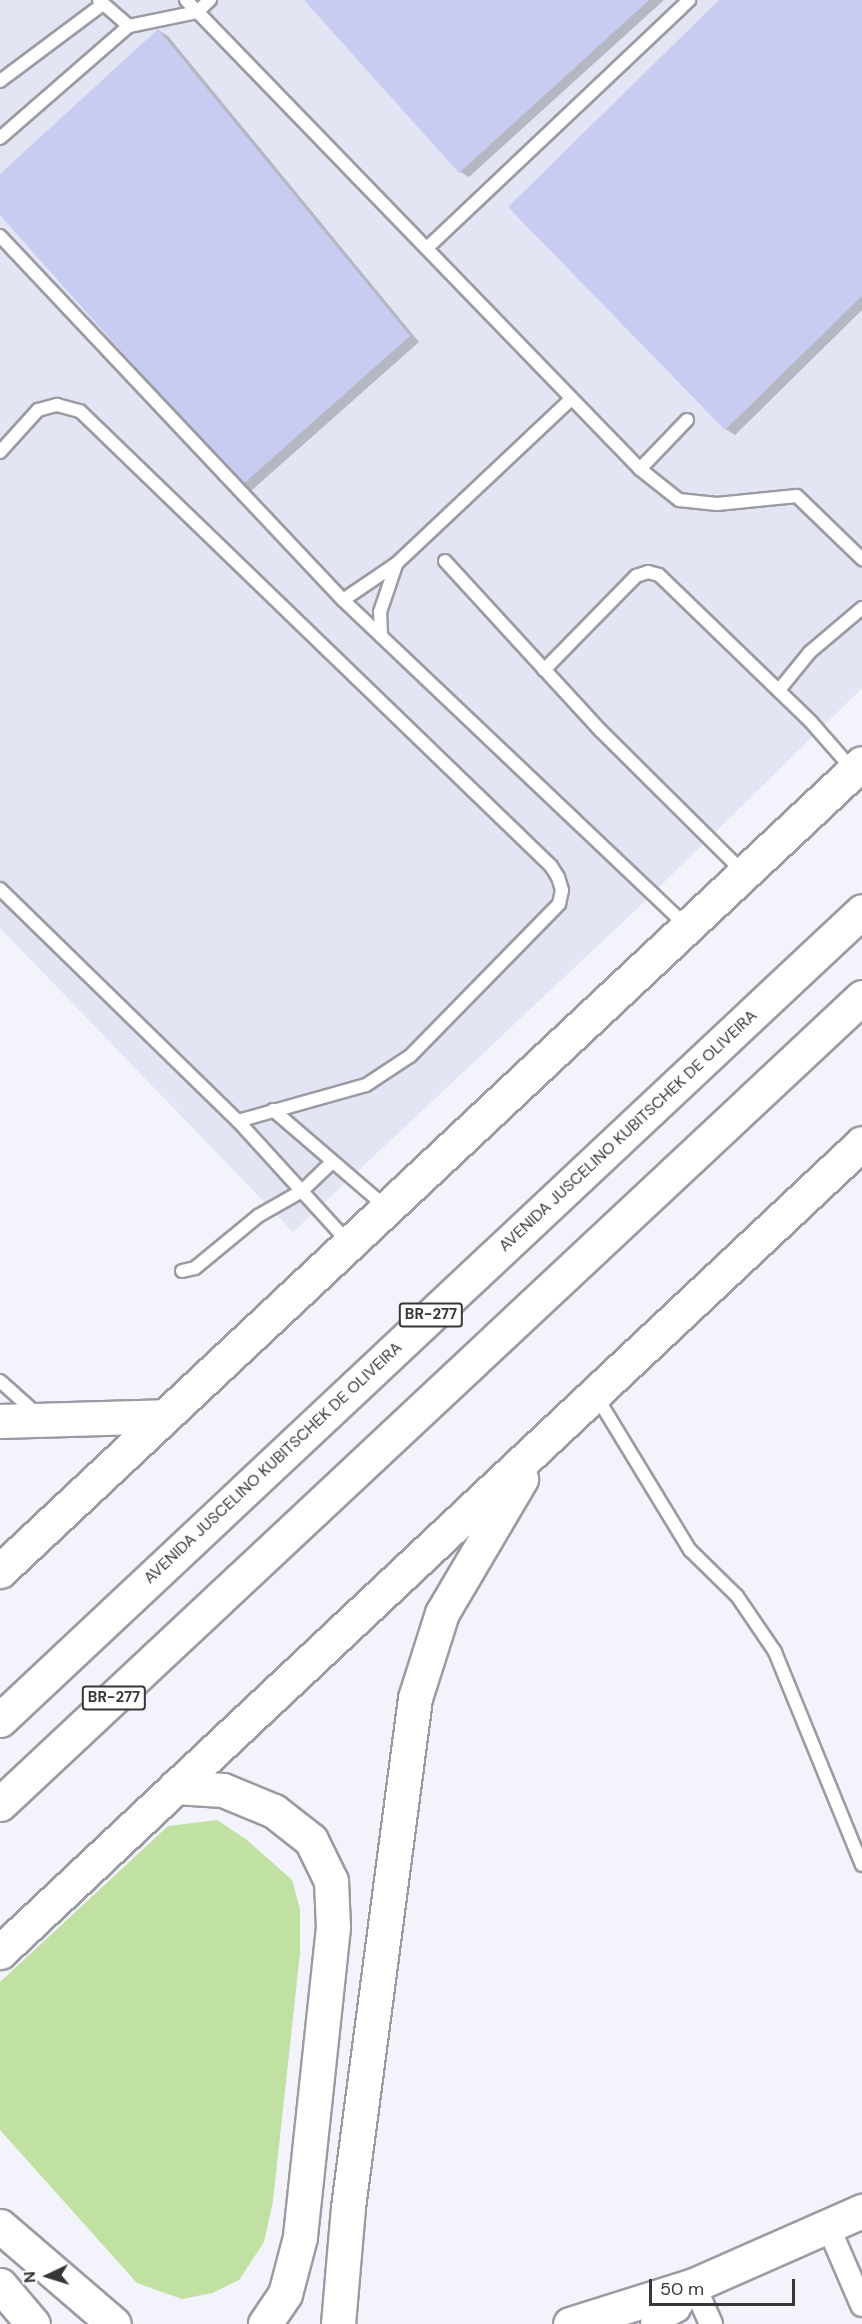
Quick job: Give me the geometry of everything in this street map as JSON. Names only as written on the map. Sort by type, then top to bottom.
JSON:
[{"type":"main road","points":[[0,1571],[858,767]]},
{"type":"main road","name":"AVENIDA JUSCELINO KUBITSCHEK DE OLIVEIRA","points":[[0,1720],[862,911]]},
{"type":"main road","name":"BR-277","points":[[0,1804],[862,996]]},
{"type":"main road","points":[[0,1952],[862,1143]]},
{"type":"main road","points":[[0,1421],[45,1422],[164,1416]]},
{"type":"main road","points":[[338,2324],[348,2207],[415,1698],[442,1613],[546,1439]]},
{"type":"main road","points":[[225,1740],[224,1768],[232,1793]]},
{"type":"main road","points":[[175,1787],[199,1786],[232,1793],[274,1810],[311,1840],[322,1858],[333,1902],[300,2237],[285,2294],[265,2324]]},
{"type":"main road","points":[[570,2324],[694,2285],[862,2211]]},
{"type":"main road","points":[[0,2226],[82,2324]]},
{"type":"main road","points":[[0,2226],[114,2324]]},
{"type":"main road","points":[[0,2285],[28,2320]]},
{"type":"street","points":[[828,2226],[862,2305]]},
{"type":"street","points":[[652,2324],[678,2310],[694,2285]]},
{"type":"street","points":[[694,2285],[711,2324]]},
{"type":"lane","points":[[186,0],[427,248],[570,400],[640,469],[679,500],[717,504],[797,496],[862,559]]},
{"type":"lane","points":[[0,138],[129,26],[197,12],[210,0]]},
{"type":"lane","points":[[427,248],[689,0]]},
{"type":"lane","points":[[0,81],[101,2],[129,26]]},
{"type":"lane","points":[[0,236],[343,600],[688,927]]},
{"type":"lane","points":[[343,600],[396,564],[570,400]]},
{"type":"lane","points":[[0,452],[38,410],[57,405],[80,411],[551,866],[558,877],[562,890],[559,904],[410,1056],[366,1085],[238,1121]]},
{"type":"lane","points":[[640,469],[687,420]]},
{"type":"lane","points":[[445,561],[544,670],[745,873]]},
{"type":"lane","points":[[381,636],[380,612],[396,564]]},
{"type":"lane","points":[[544,670],[636,576],[648,572],[659,575],[858,767]]},
{"type":"lane","points":[[779,690],[810,652],[862,608]]},
{"type":"lane","points":[[0,889],[238,1121],[350,1244]]},
{"type":"lane","points":[[273,1110],[388,1208]]},
{"type":"lane","points":[[182,1270],[195,1268],[258,1216],[302,1191],[332,1162]]},
{"type":"lane","points":[[0,1381],[45,1422]]},
{"type":"lane","points":[[595,1393],[690,1550],[737,1596],[775,1652],[862,1866]]},
{"type":"shaded area","points":[[0,0],[862,0],[862,688],[640,906],[293,1232],[0,928]]},
{"type":"green space","points":[[217,1820],[247,1840],[292,1880],[300,1909],[300,1953],[273,2201],[264,2242],[239,2280],[212,2293],[182,2299],[137,2283],[0,2130],[0,1982],[168,1826]]},
{"type":"building","points":[[304,0],[649,0],[459,173]]},
{"type":"building","points":[[719,0],[862,0],[862,296],[725,430],[508,207]]},
{"type":"building","points":[[158,29],[410,336],[241,486],[0,215],[0,174]]}]
